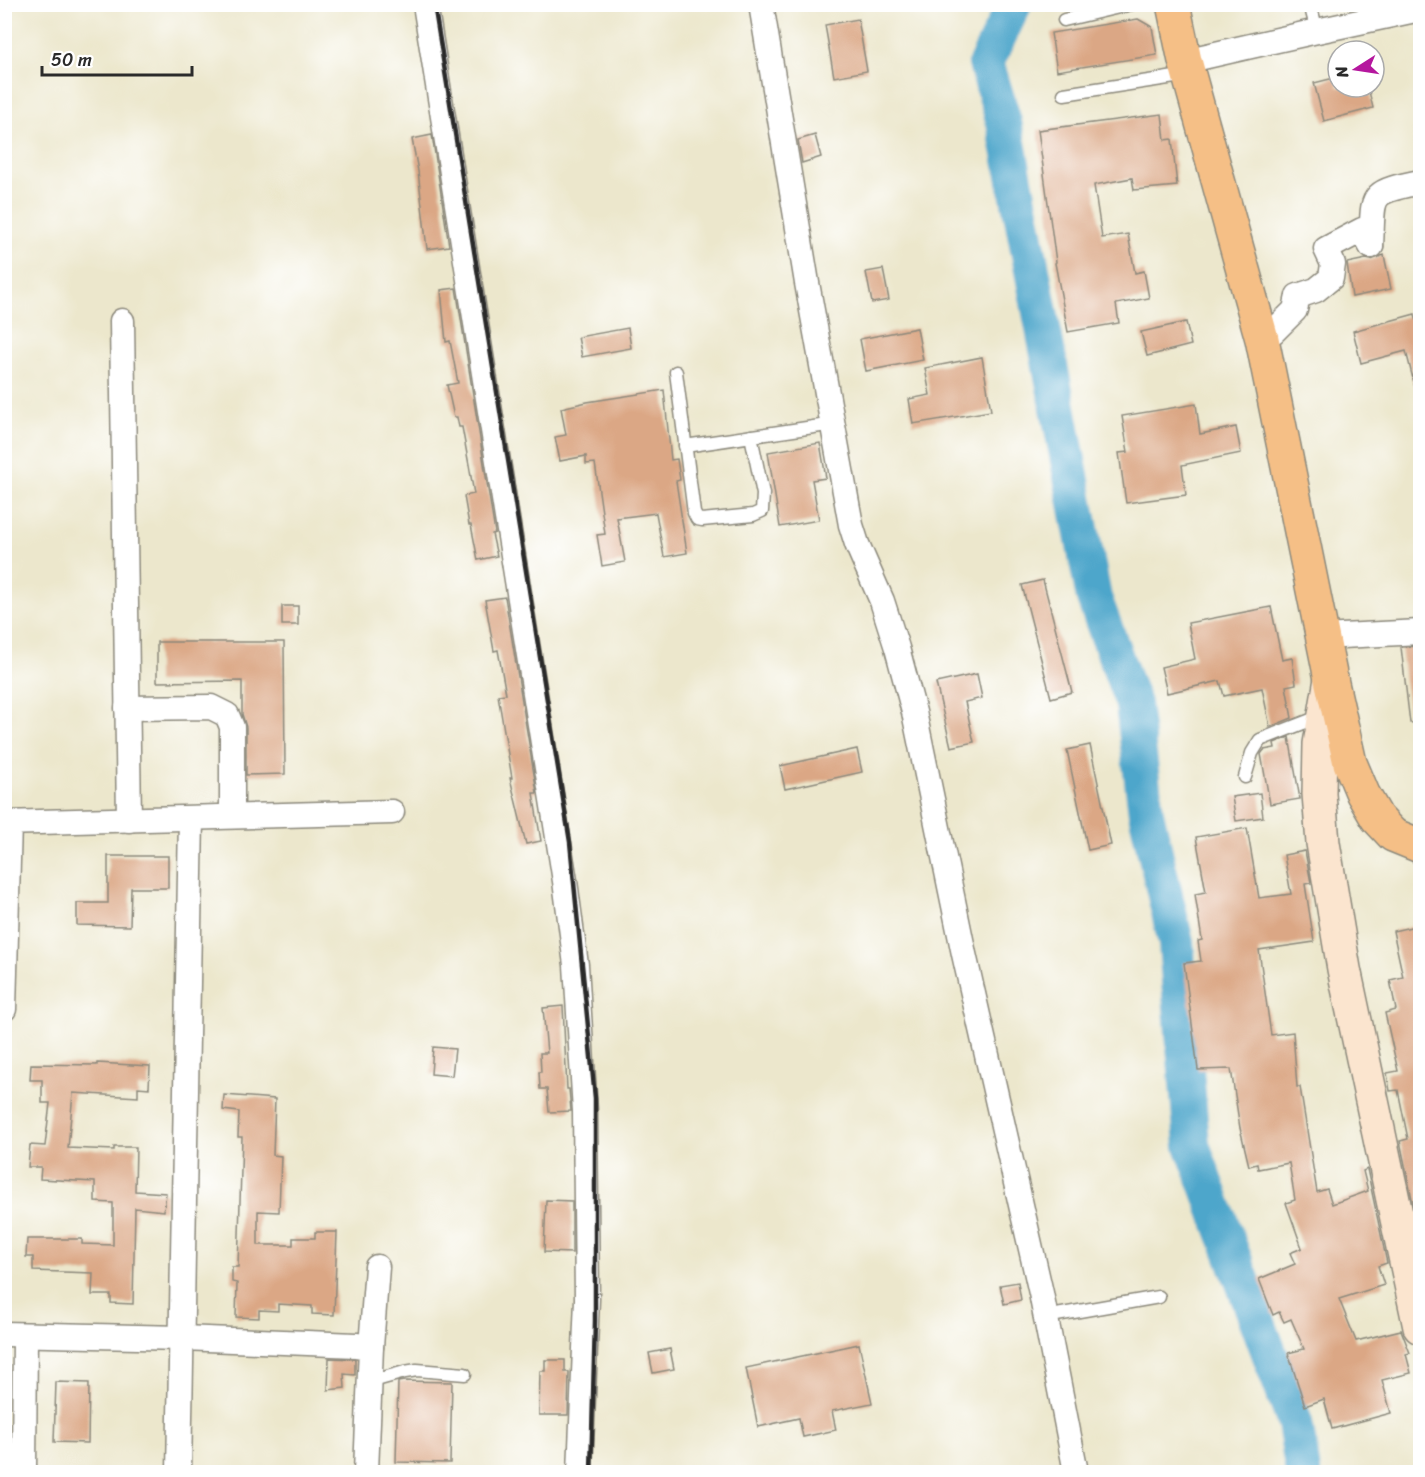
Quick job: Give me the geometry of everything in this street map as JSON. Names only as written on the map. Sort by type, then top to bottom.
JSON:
[{"type":"main road","points":[[1173,4],[1187,68],[1262,339],[1322,637],[1350,763],[1363,795],[1377,818],[1393,835],[1420,846]]},
{"type":"street","points":[[424,4],[563,869],[576,965],[585,1111],[587,1299],[580,1473]]},
{"type":"street","points":[[761,4],[786,163],[854,535],[882,602],[914,712],[964,954],[1045,1317],[1076,1473]]},
{"type":"street","points":[[1187,68],[1317,31],[1420,9]]},
{"type":"street","points":[[1262,339],[1274,332],[1295,310],[1299,296],[1316,290],[1331,278],[1333,264],[1326,249],[1362,230],[1371,246],[1374,203],[1379,194],[1388,189],[1420,182]]},
{"type":"street","points":[[122,321],[129,820]]},
{"type":"street","points":[[1322,637],[1420,632]]},
{"type":"street","points":[[1331,678],[1320,744],[1318,794],[1323,843],[1344,969],[1420,1328]]},
{"type":"street","points":[[127,708],[210,707],[227,715],[232,727],[232,816]]},
{"type":"street","points":[[4,1009],[7,823],[392,812]]},
{"type":"street","points":[[179,1473],[191,819]]},
{"type":"street","points":[[366,1473],[369,1382],[377,1267]]},
{"type":"street","points":[[24,1473],[15,1335],[182,1338],[347,1344],[371,1347]]},
{"type":"lane","points":[[1064,20],[1132,4]]},
{"type":"lane","points":[[1310,4],[1317,31]]},
{"type":"lane","points":[[1064,94],[1187,68]]},
{"type":"lane","points":[[676,372],[694,513],[697,519],[753,515],[762,511],[764,494],[751,436]]},
{"type":"lane","points":[[685,446],[834,424]]},
{"type":"lane","points":[[1245,777],[1252,753],[1260,740],[1325,715]]},
{"type":"lane","points":[[1045,1317],[1159,1297]]},
{"type":"lane","points":[[369,1382],[417,1370],[465,1374]]},
{"type":"building","points":[[858,19],[867,71],[834,77],[825,25]]},
{"type":"building","points":[[1138,19],[1152,27],[1157,55],[1057,71],[1051,33]]},
{"type":"building","points":[[1326,80],[1326,99],[1371,99],[1373,108],[1324,121],[1314,83]]},
{"type":"building","points":[[1162,114],[1165,140],[1172,139],[1177,186],[1134,190],[1132,178],[1094,185],[1102,238],[1128,234],[1135,273],[1144,271],[1149,298],[1116,304],[1119,323],[1068,332],[1055,263],[1038,130]]},
{"type":"building","points":[[432,135],[449,246],[427,249],[412,139]]},
{"type":"building","points":[[815,135],[821,157],[802,163],[798,140]]},
{"type":"building","points":[[1384,255],[1391,289],[1352,297],[1347,263],[1371,260]]},
{"type":"building","points":[[883,269],[889,300],[872,303],[866,272]]},
{"type":"building","points":[[456,288],[497,556],[478,560],[464,496],[474,494],[469,465],[462,427],[459,427],[457,417],[454,417],[447,385],[458,383],[450,341],[446,342],[441,290]]},
{"type":"building","points":[[1415,314],[1420,334],[1420,386],[1415,387],[1406,351],[1361,363],[1353,331]]},
{"type":"building","points":[[1186,322],[1191,345],[1147,356],[1141,332]]},
{"type":"building","points":[[628,328],[631,348],[582,357],[578,337]]},
{"type":"building","points":[[917,328],[923,360],[866,371],[860,339]]},
{"type":"building","points":[[982,357],[991,411],[913,424],[909,399],[930,395],[925,368]]},
{"type":"building","points":[[664,390],[671,460],[677,459],[680,480],[676,481],[687,553],[664,557],[656,513],[617,518],[625,562],[602,566],[597,535],[605,534],[595,463],[586,464],[586,456],[560,461],[555,437],[566,435],[561,408]]},
{"type":"building","points":[[1196,404],[1200,434],[1236,427],[1241,453],[1182,465],[1186,495],[1126,503],[1119,453],[1128,452],[1122,416]]},
{"type":"building","points":[[820,443],[826,478],[812,480],[819,520],[780,527],[768,452]]},
{"type":"building","points":[[1043,580],[1072,692],[1051,698],[1022,585]]},
{"type":"building","points":[[505,597],[537,793],[533,793],[541,841],[526,844],[510,778],[512,778],[498,695],[506,694],[498,650],[494,651],[485,600]]},
{"type":"building","points":[[282,606],[298,606],[298,625],[282,625]]},
{"type":"building","points":[[1271,607],[1282,660],[1292,658],[1296,684],[1286,686],[1292,718],[1270,727],[1262,688],[1224,696],[1220,681],[1167,693],[1161,667],[1195,659],[1188,623]]},
{"type":"building","points":[[157,642],[284,642],[285,774],[246,775],[246,727],[242,714],[242,681],[157,682]]},
{"type":"building","points":[[1420,646],[1420,722],[1410,723],[1401,647]]},
{"type":"building","points":[[977,674],[982,698],[965,702],[974,742],[951,747],[936,683]]},
{"type":"building","points":[[1289,737],[1300,799],[1270,804],[1261,754],[1264,750],[1275,748],[1274,743]]},
{"type":"building","points":[[1090,745],[1111,845],[1088,850],[1067,750]]},
{"type":"building","points":[[857,749],[862,772],[785,789],[780,766]]},
{"type":"building","points":[[1260,793],[1263,817],[1236,821],[1232,797]]},
{"type":"building","points":[[1247,828],[1259,898],[1291,894],[1284,855],[1305,851],[1311,883],[1305,884],[1314,942],[1259,950],[1271,1035],[1293,1032],[1297,1087],[1300,1087],[1317,1192],[1327,1189],[1332,1204],[1368,1191],[1363,1171],[1367,1169],[1387,1263],[1378,1266],[1384,1285],[1339,1299],[1356,1341],[1401,1330],[1410,1353],[1406,1354],[1411,1373],[1382,1380],[1391,1413],[1332,1429],[1324,1399],[1305,1406],[1288,1353],[1304,1349],[1291,1319],[1284,1322],[1279,1312],[1273,1315],[1259,1279],[1295,1264],[1290,1253],[1302,1248],[1286,1203],[1295,1200],[1289,1163],[1258,1169],[1257,1164],[1249,1166],[1240,1128],[1231,1069],[1198,1070],[1184,963],[1201,961],[1198,941],[1202,940],[1195,894],[1206,892],[1196,837]]},
{"type":"building","points":[[108,856],[168,856],[168,888],[131,888],[130,926],[77,925],[77,903],[108,903]]},
{"type":"building","points":[[1420,925],[1420,1222],[1417,1223],[1400,1141],[1408,1139],[1398,1090],[1390,1091],[1387,1073],[1398,1071],[1385,1013],[1396,1010],[1390,980],[1403,977],[1393,931]]},
{"type":"building","points":[[563,1006],[567,1089],[569,1089],[571,1111],[549,1112],[547,1089],[540,1089],[539,1072],[541,1072],[540,1053],[547,1053],[543,1008]]},
{"type":"building","points":[[433,1047],[455,1049],[452,1076],[431,1074]]},
{"type":"building","points":[[97,1063],[150,1066],[149,1088],[138,1087],[138,1097],[73,1093],[68,1148],[114,1150],[114,1147],[136,1147],[135,1191],[166,1193],[164,1211],[135,1208],[133,1304],[111,1303],[111,1295],[92,1295],[93,1273],[33,1271],[33,1257],[26,1257],[27,1239],[82,1239],[82,1244],[113,1245],[113,1203],[95,1202],[95,1182],[40,1179],[41,1167],[28,1167],[30,1145],[45,1146],[50,1103],[42,1103],[42,1080],[30,1080],[31,1064],[97,1065]]},
{"type":"building","points":[[224,1095],[275,1099],[273,1155],[281,1156],[279,1212],[258,1211],[258,1245],[293,1245],[293,1238],[315,1238],[315,1232],[337,1232],[334,1315],[312,1314],[312,1306],[278,1304],[278,1311],[259,1310],[259,1318],[236,1317],[237,1283],[232,1282],[232,1267],[238,1267],[242,1137],[238,1137],[239,1112],[223,1110]]},
{"type":"building","points":[[546,1200],[572,1201],[572,1253],[544,1252]]},
{"type":"building","points":[[1018,1282],[1021,1300],[1004,1304],[1000,1285]]},
{"type":"building","points":[[859,1344],[872,1403],[832,1411],[836,1430],[803,1437],[799,1418],[758,1427],[746,1368]]},
{"type":"building","points":[[670,1349],[674,1369],[653,1373],[649,1353]]},
{"type":"building","points":[[329,1358],[355,1359],[355,1375],[344,1374],[345,1388],[328,1390]]},
{"type":"building","points":[[545,1360],[565,1360],[565,1372],[569,1372],[568,1415],[539,1415],[540,1371],[545,1371]]},
{"type":"building","points":[[56,1382],[89,1383],[88,1443],[54,1442]]},
{"type":"building","points":[[398,1382],[452,1382],[450,1463],[396,1462]]},
{"type":"waterway","points":[[1014,4],[986,63],[1004,122],[1094,598],[1133,704],[1146,813],[1176,943],[1192,1145],[1295,1423],[1303,1472]]},
{"type":"railway","points":[[434,4],[570,842],[595,1098],[595,1321],[591,1472]]}]
